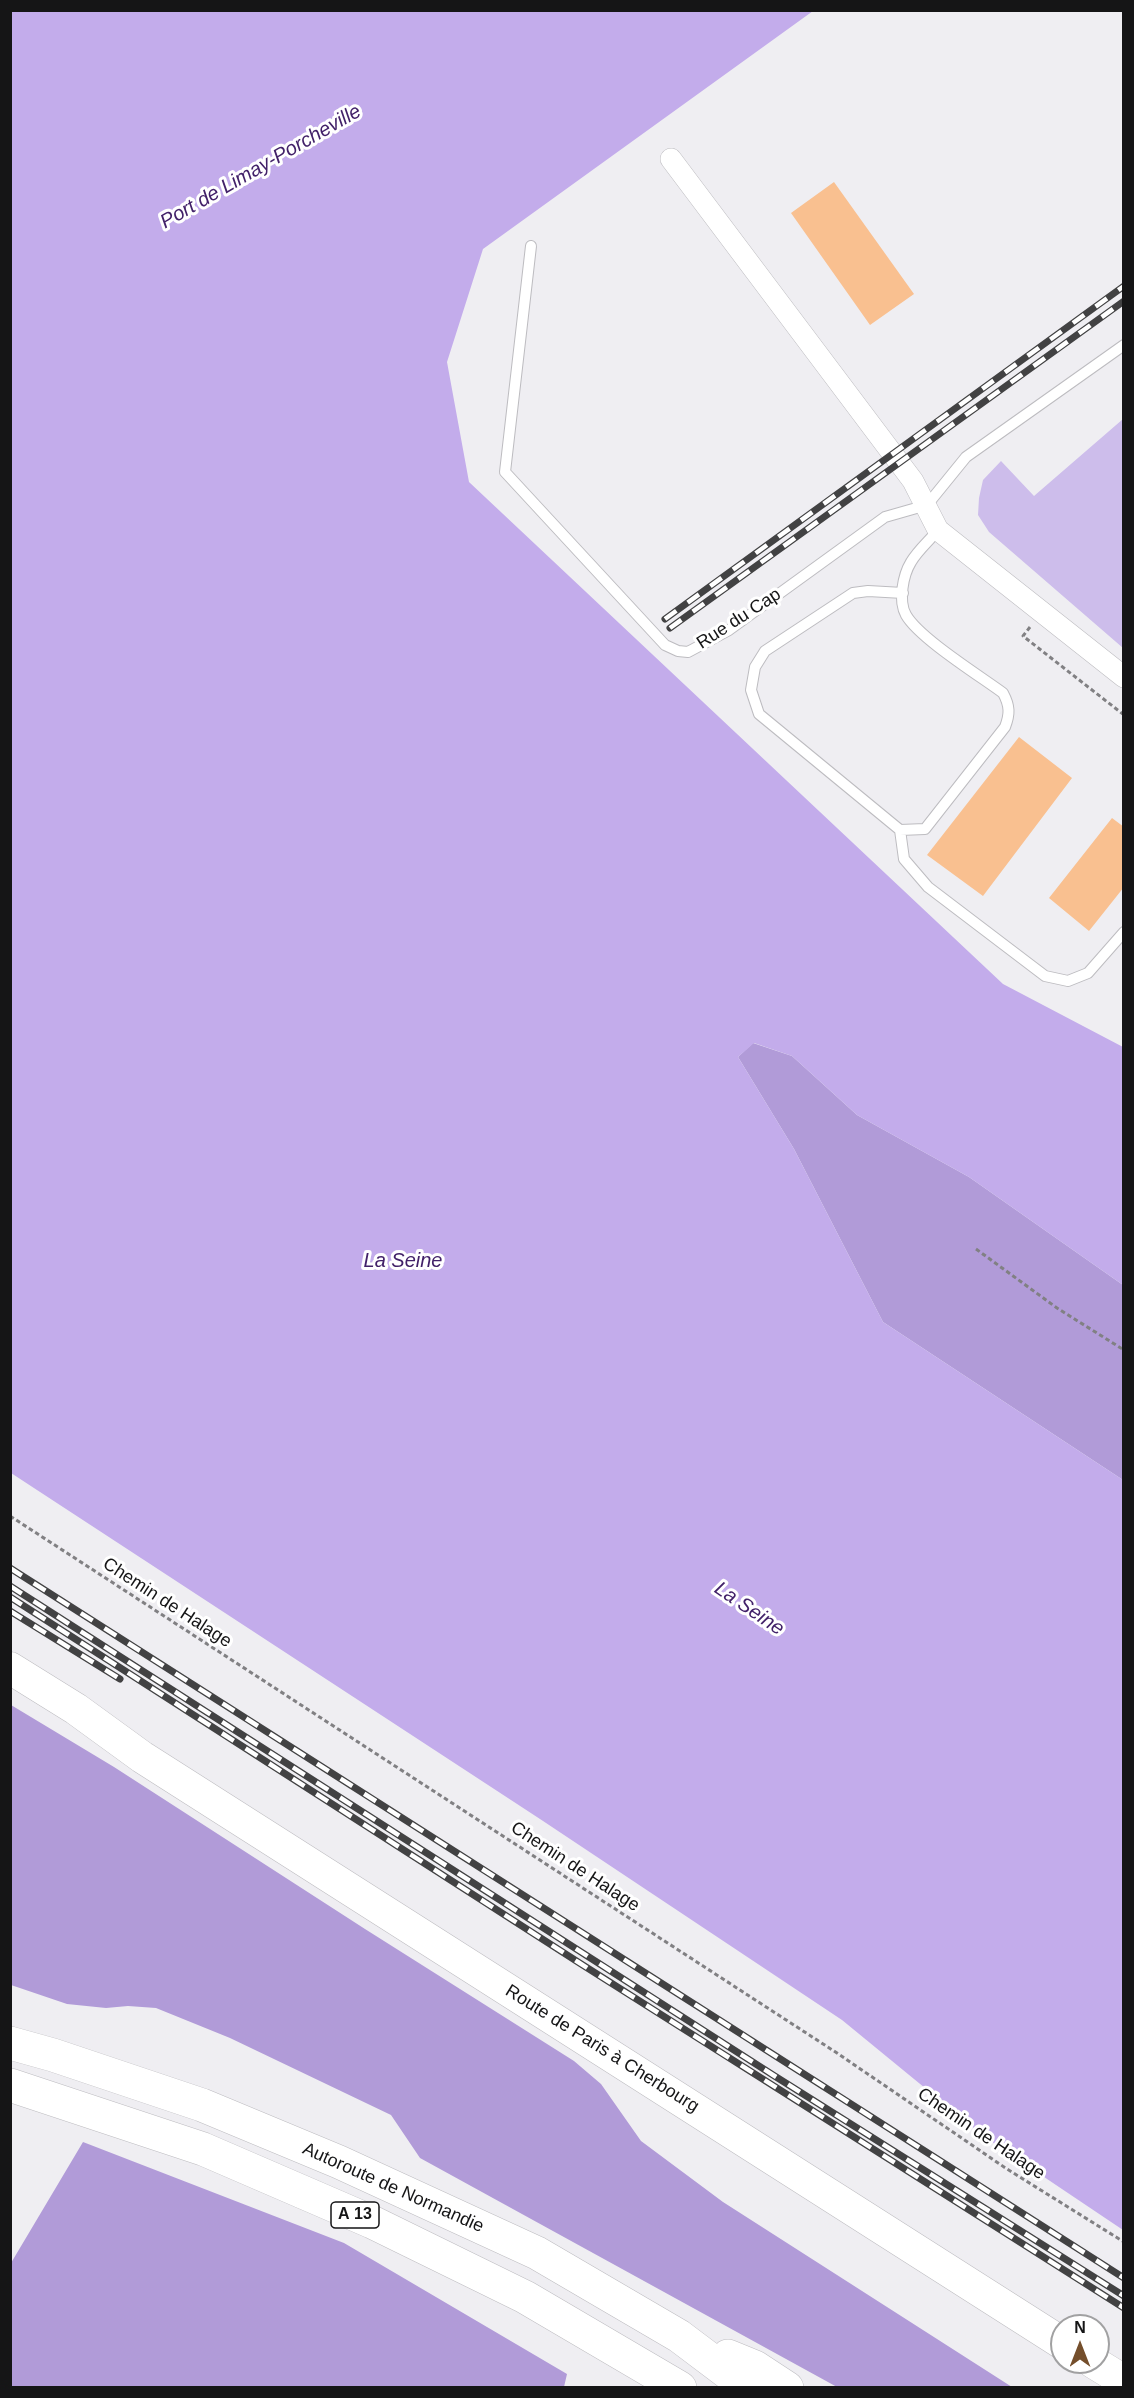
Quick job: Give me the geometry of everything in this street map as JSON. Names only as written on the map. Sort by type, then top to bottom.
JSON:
[{"type":"highway","name":"Autoroute de Normandie","points":[[10,2043],[202,2105],[339,2162],[537,2253],[679,2336],[748,2388]]},
{"type":"highway","name":"A 13","points":[[10,2085],[203,2149],[372,2222],[525,2297],[680,2388]]},
{"type":"highway","points":[[679,2336],[755,2367],[787,2388]]},
{"type":"main road","name":"Route de Paris à Cherbourg","points":[[10,1668],[76,1708],[142,1757],[1050,2335]]},
{"type":"main road","name":"Route de Paris à Cherbourg","points":[[10,1686],[142,1757]]},
{"type":"main road","points":[[1110,2372],[1124,2381]]},
{"type":"street","points":[[671,159],[913,481],[938,530],[1124,676]]},
{"type":"lane","name":"Rue du Cap","points":[[531,246],[505,472],[665,645],[678,651],[688,652],[729,630],[885,516],[927,505]]},
{"type":"lane","points":[[927,505],[966,457],[1124,345]]},
{"type":"lane","points":[[903,593],[868,591],[853,593],[765,651],[755,667],[751,690],[759,714],[900,830],[925,829],[1005,727],[1009,716],[1009,704],[1003,693],[923,634],[905,615],[903,582],[911,562],[938,530]]},
{"type":"lane","points":[[900,830],[904,859],[928,887],[1045,976],[1068,981],[1088,973],[1124,932]]},
{"type":"path","points":[[1042,612],[1023,636],[1124,715]]},
{"type":"path","points":[[976,1249],[1057,1308],[1124,1350]]},
{"type":"path","name":"Chemin de Halage","points":[[10,1516],[837,2053],[1007,2169],[1124,2242]]},
{"type":"shaded area","points":[[1123,419],[1123,648],[989,532],[978,515],[983,480],[1001,461],[1034,496]]},
{"type":"shaded area","points":[[753,1043],[792,1056],[857,1115],[969,1177],[1123,1285],[1123,1480],[883,1322],[794,1149],[738,1057]]},
{"type":"shaded area","points":[[11,1705],[114,1767],[574,2061],[601,2084],[641,2141],[723,2202],[1012,2387],[837,2387],[420,2158],[391,2115],[230,2038],[156,2008],[128,2006],[106,2008],[67,2004],[11,1985]]},
{"type":"shaded area","points":[[83,2142],[344,2243],[567,2374],[564,2387],[11,2387],[11,2263]]},
{"type":"water","name":"La Seine","points":[[10,11],[813,11],[483,249],[447,362],[469,482],[1003,984],[1123,1047],[1123,1285],[969,1177],[857,1115],[792,1056],[754,1043],[738,1057],[794,1149],[883,1322],[1123,1480],[1123,2230],[986,2138],[842,2020],[540,1819],[11,1473]]},
{"type":"building","points":[[834,182],[914,294],[870,325],[791,213]]},
{"type":"building","points":[[1019,737],[1072,778],[983,896],[927,855]]},
{"type":"building","points":[[1112,818],[1124,827],[1124,887],[1089,931],[1049,898]]},
{"type":"railway","points":[[665,619],[1124,286]]},
{"type":"railway","points":[[670,628],[1124,301]]},
{"type":"railway","points":[[10,1568],[1124,2278]]},
{"type":"railway","points":[[10,1586],[773,2075],[1124,2296]]},
{"type":"railway","points":[[10,1597],[578,1962],[1124,2308]]},
{"type":"railway","points":[[10,1611],[120,1679]]},
{"type":"water label","name":"Port de Limay-Porcheville","points":[[261,167]]}]
